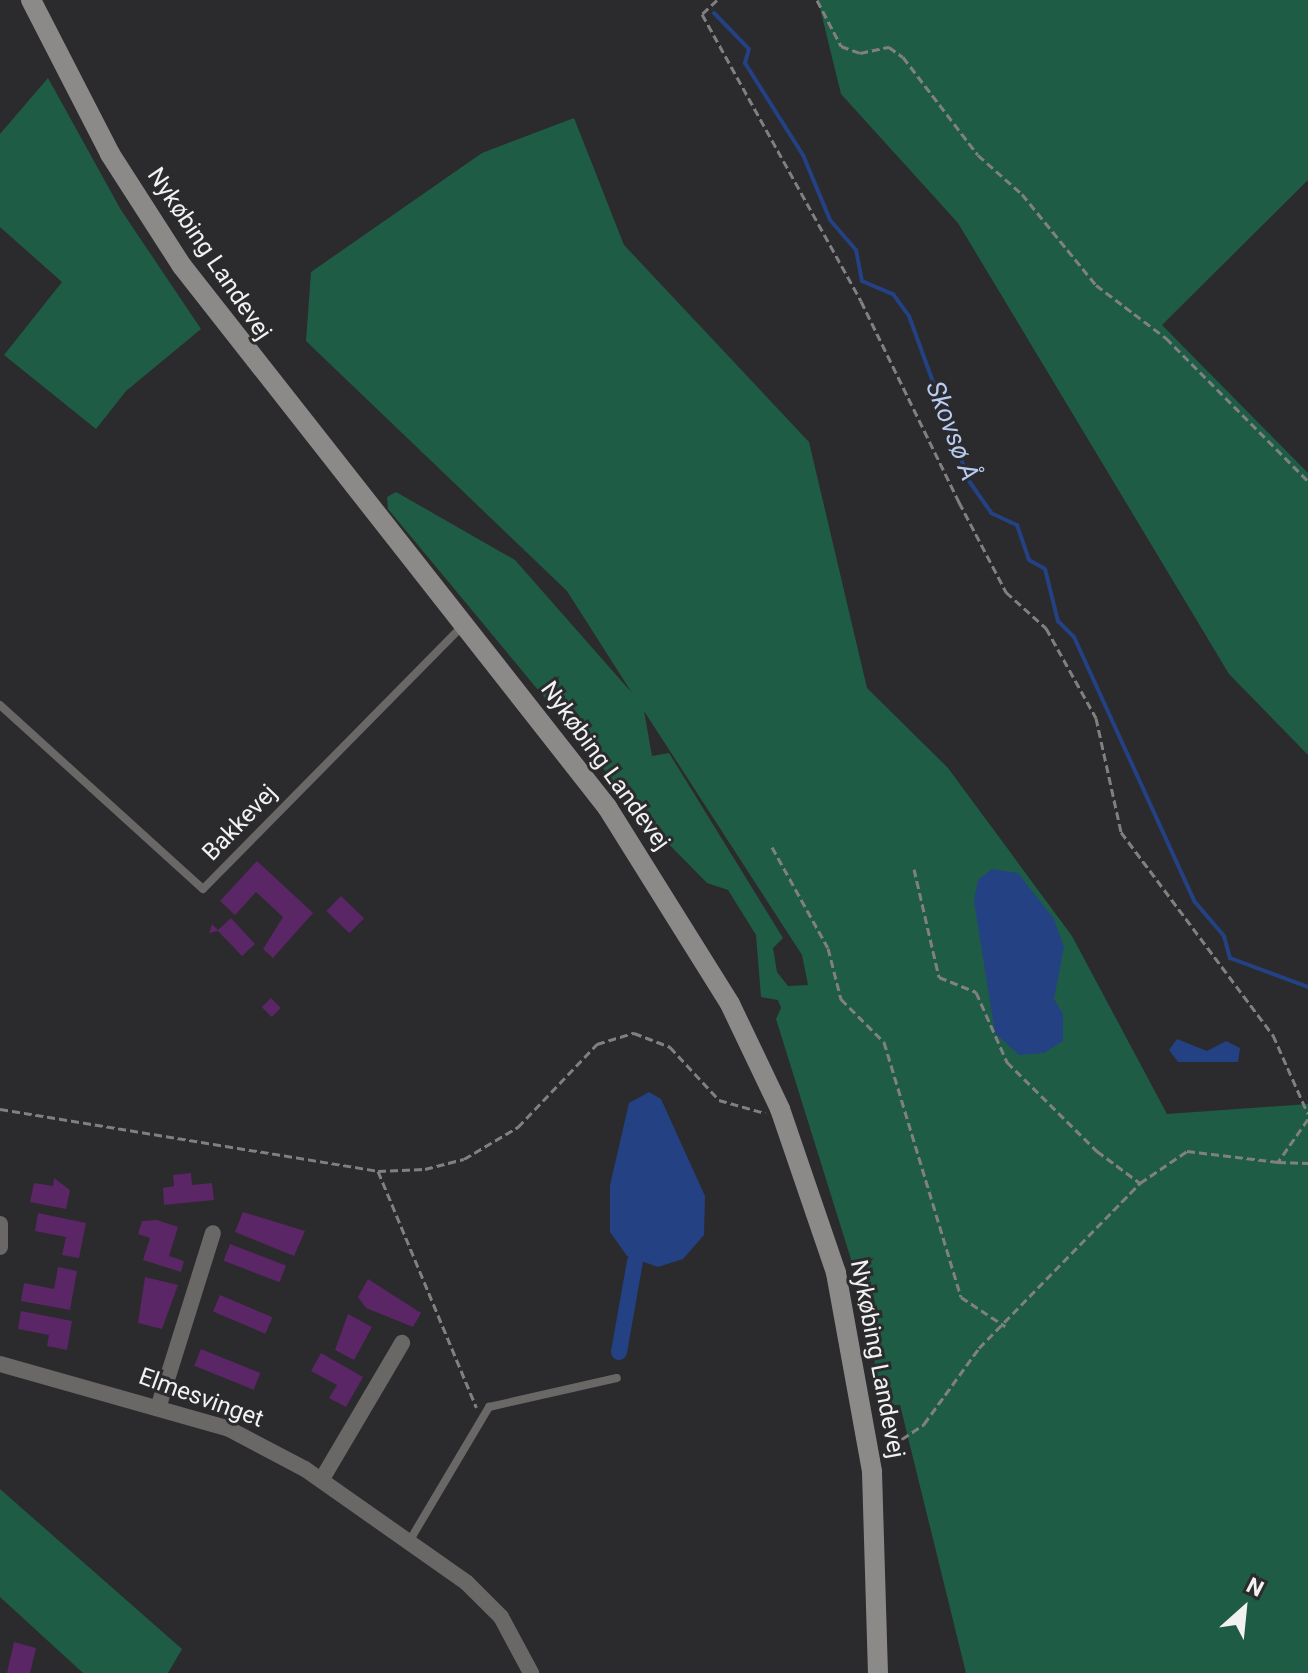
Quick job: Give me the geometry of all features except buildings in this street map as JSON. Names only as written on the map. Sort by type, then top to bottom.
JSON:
[{"type":"main road","name":"Nykøbing Landevej","points":[[31,0],[110,154],[182,266],[464,624],[661,888],[780,1109],[836,1273],[867,1433],[880,1586],[878,1673]]},
{"type":"street","points":[[0,1224],[0,1247]]},
{"type":"street","points":[[159,1405],[213,1233]]},
{"type":"street","points":[[322,1479],[402,1343]]},
{"type":"street","name":"Elmesvinget","points":[[0,1364],[159,1405],[229,1429],[322,1479],[410,1540],[501,1617],[531,1673]]},
{"type":"lane","name":"Bakkevej","points":[[0,705],[203,889],[464,624]]},
{"type":"lane","points":[[410,1540],[481,1416],[500,1402],[617,1378]]},
{"type":"path","points":[[717,0],[702,14],[854,288],[1006,592],[1046,628],[1096,718],[1121,832],[1273,1035],[1308,1117],[1278,1162]]},
{"type":"path","points":[[817,0],[841,46],[860,53],[889,47],[903,57],[978,155],[1022,194],[1096,285],[1166,338],[1308,481]]},
{"type":"path","points":[[772,847],[828,948],[841,999],[884,1042],[961,1297],[1004,1325]]},
{"type":"path","points":[[914,869],[939,977],[976,992],[1007,1062],[1097,1151],[1140,1183]]},
{"type":"path","points":[[0,1109],[378,1171],[464,1159],[549,1101],[597,1044],[615,1035],[653,1036],[738,1110],[780,1109]]},
{"type":"path","points":[[867,1433],[902,1439],[924,1424],[1004,1325],[1140,1183],[1187,1151],[1308,1163]]},
{"type":"path","points":[[378,1171],[481,1416]]},
{"type":"green space","points":[[818,0],[1308,0],[1308,180],[1162,325],[1308,473],[1308,755],[1229,674],[958,223],[841,94]]},
{"type":"green space","points":[[48,78],[121,210],[201,329],[126,391],[96,429],[4,355],[62,282],[0,227],[0,134]]},
{"type":"green space","points":[[574,118],[624,245],[809,442],[867,688],[948,768],[1072,936],[1167,1114],[1308,1104],[1308,1673],[966,1673],[900,1405],[890,1405],[878,1389],[869,1317],[776,1019],[781,1008],[778,1000],[761,997],[756,935],[728,890],[707,883],[651,826],[388,509],[387,497],[396,492],[515,560],[632,693],[567,591],[306,341],[311,272],[482,153]],"holes":[[[644,711],[802,955],[808,985],[788,986],[777,972],[773,948],[783,938],[669,753],[652,756]]]},
{"type":"green space","points":[[0,1489],[182,1649],[168,1673],[83,1673],[0,1597]]},
{"type":"water","points":[[992,869],[1018,873],[1054,919],[1064,947],[1054,999],[1063,1014],[1063,1041],[1044,1053],[1019,1055],[995,1033],[974,901],[978,880]]},
{"type":"water","points":[[1177,1039],[1207,1051],[1226,1041],[1240,1048],[1238,1062],[1178,1062],[1169,1050]]},
{"type":"water","points":[[649,1092],[661,1099],[705,1196],[704,1235],[683,1259],[658,1267],[627,1256],[610,1232],[610,1185],[629,1103]]},
{"type":"waterway","name":"Skovsø Å","points":[[714,13],[749,49],[745,63],[803,155],[830,220],[856,250],[862,281],[893,294],[909,316],[969,481],[991,513],[1017,525],[1029,560],[1045,569],[1058,621],[1074,637],[1195,902],[1224,936],[1230,958],[1308,987]]},
{"type":"waterway","points":[[619,1352],[635,1261]]}]
